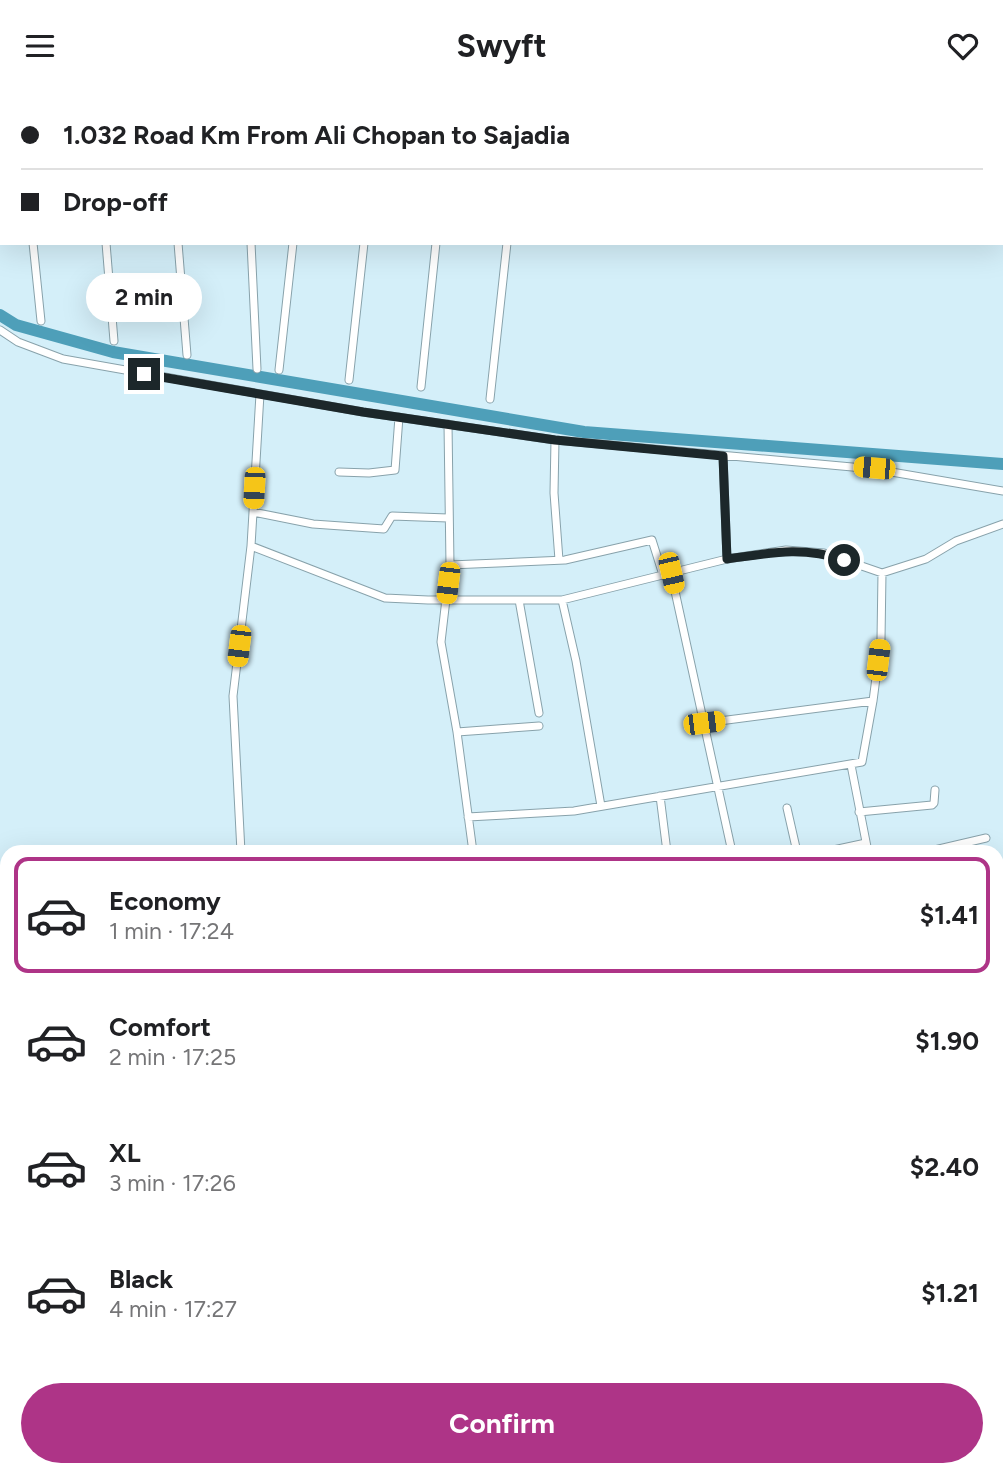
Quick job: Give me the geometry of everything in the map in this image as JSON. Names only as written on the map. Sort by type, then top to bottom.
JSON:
[{"type":"street","points":[[33,245],[41,321]]},
{"type":"street","points":[[106,245],[114,341]]},
{"type":"street","points":[[178,245],[187,355]]},
{"type":"street","points":[[251,245],[257,369]]},
{"type":"street","points":[[279,370],[293,245]]},
{"type":"street","points":[[349,380],[365,245]]},
{"type":"street","points":[[421,387],[436,245]]},
{"type":"street","points":[[490,399],[507,245]]},
{"type":"street","points":[[0,330],[18,342],[63,359],[399,417],[555,440],[874,468],[1003,491]]},
{"type":"street","points":[[241,845],[233,696],[251,547],[260,394]]},
{"type":"street","points":[[339,471],[369,473],[395,470],[399,417]]},
{"type":"street","points":[[448,424],[450,565],[441,642],[457,731],[472,845]]},
{"type":"street","points":[[555,440],[554,493],[559,560]]},
{"type":"street","points":[[723,456],[727,559]]},
{"type":"street","points":[[253,512],[313,524],[384,529],[391,516],[448,518]]},
{"type":"street","points":[[251,547],[385,598],[562,600],[727,559],[786,550],[824,554],[882,573],[926,559],[956,541],[1003,524]]},
{"type":"street","points":[[450,565],[559,560],[652,540],[667,574],[719,786],[731,845]]},
{"type":"street","points":[[468,817],[574,811],[863,761],[881,639],[882,573]]},
{"type":"street","points":[[519,600],[539,713]]},
{"type":"street","points":[[562,600],[576,661],[601,806]]},
{"type":"street","points":[[704,723],[873,701]]},
{"type":"street","points":[[457,731],[539,726]]},
{"type":"street","points":[[851,765],[866,843],[857,845]]},
{"type":"street","points":[[859,811],[932,805],[935,790]]},
{"type":"street","points":[[660,796],[666,845]]},
{"type":"street","points":[[787,808],[795,845]]},
{"type":"street","points":[[956,845],[986,838]]},
{"type":"waterway","points":[[0,315],[16,325],[113,352],[584,432],[1003,464]]},
{"type":"route","points":[[144,374],[363,412],[555,440],[723,456],[727,559],[786,550],[824,554],[844,560]]}]
